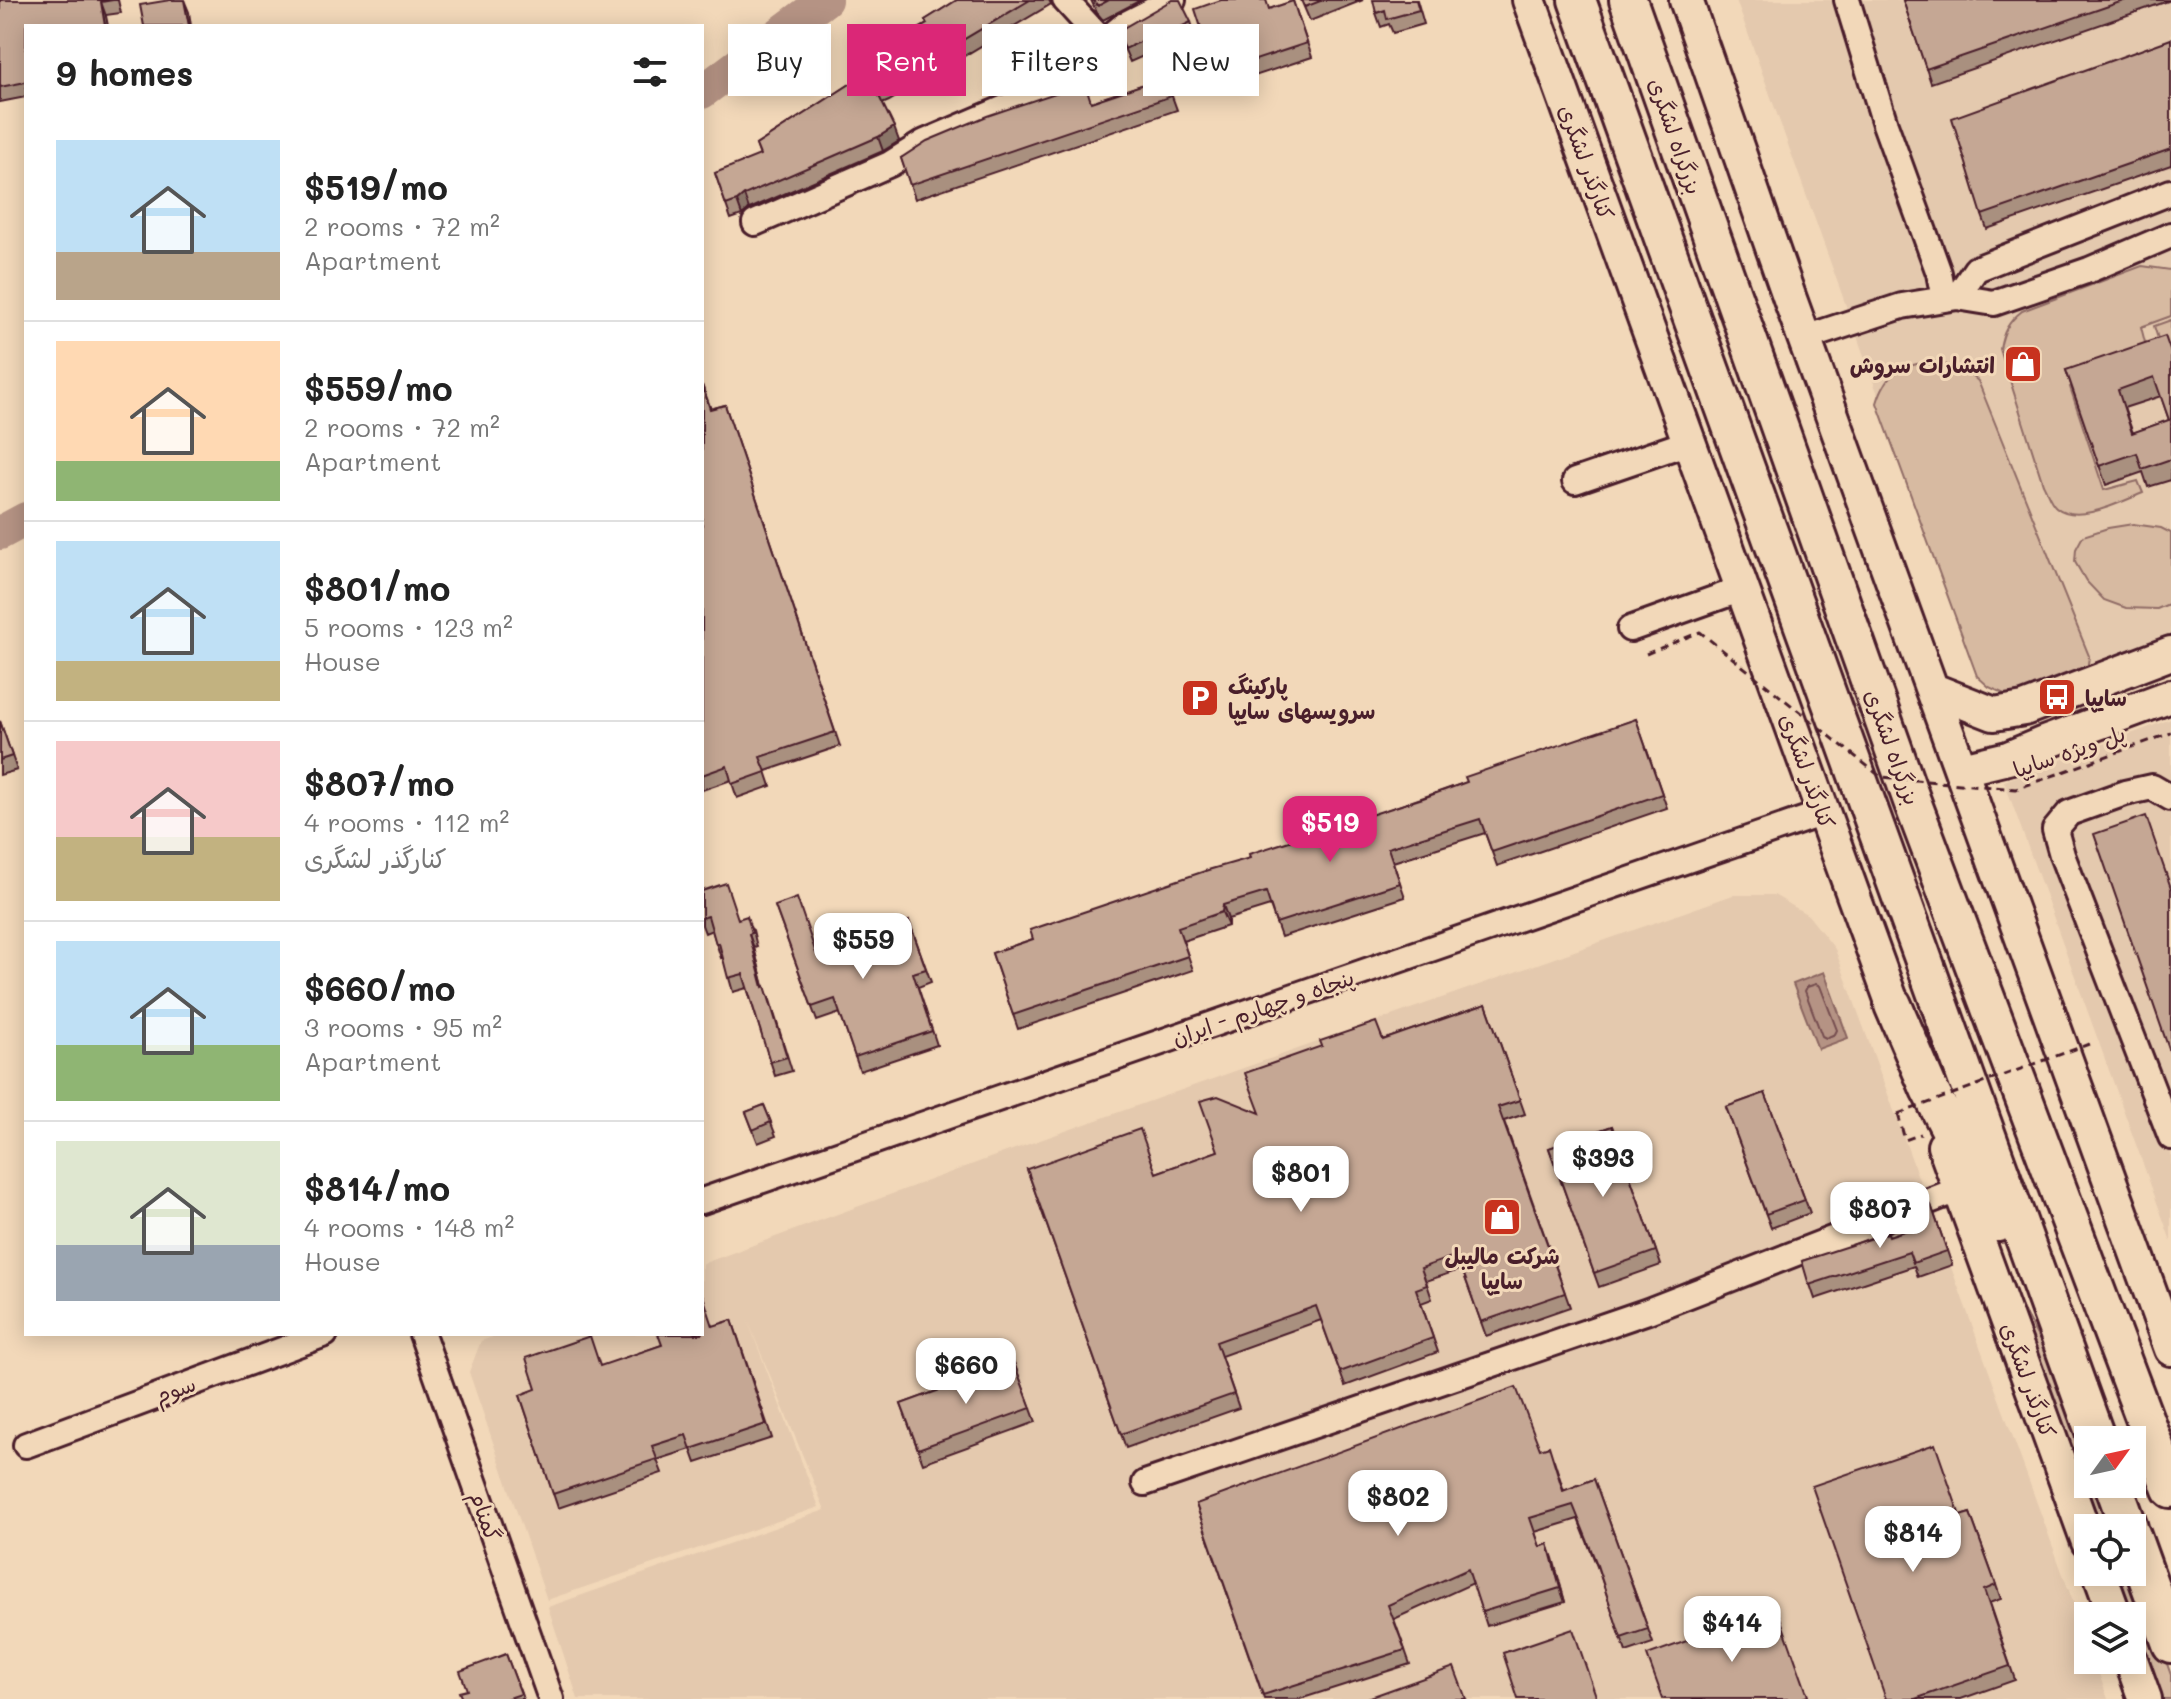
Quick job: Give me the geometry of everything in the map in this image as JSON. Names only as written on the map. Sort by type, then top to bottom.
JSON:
[{"type":"highway","name":"بزرگراه لشگری","points":[[1577,0],[2092,1426]]},
{"type":"highway","name":"بزرگراه لشگری","points":[[1628,0],[1912,801],[2171,1489]]},
{"type":"highway","points":[[1893,1005],[1929,1089],[2059,1336]]},
{"type":"highway","points":[[2146,1575],[2171,1644]]},
{"type":"main road","name":"کنارگذر لشگری","points":[[1529,0],[2078,1514]]},
{"type":"main road","points":[[1686,0],[2171,1349]]},
{"type":"main road","points":[[1933,690],[1994,714],[2009,712],[2171,653]]},
{"type":"main road","points":[[1962,769],[2008,758],[2171,696]]},
{"type":"main road","points":[[2009,712],[2021,753]]},
{"type":"main road","points":[[2136,1674],[2145,1699]]},
{"type":"lane","points":[[1065,0],[1086,24]]},
{"type":"lane","points":[[1126,24],[1173,0]]},
{"type":"lane","points":[[1847,0],[1885,124],[1950,298]]},
{"type":"lane","points":[[755,223],[890,164],[925,142],[1033,96]]},
{"type":"lane","points":[[1950,298],[1976,269],[2171,192]]},
{"type":"lane","points":[[1805,338],[1902,306],[1950,298],[1994,303],[2089,270],[2171,235]]},
{"type":"lane","points":[[1575,481],[1689,442]]},
{"type":"lane","points":[[1630,629],[1742,589]]},
{"type":"lane","points":[[2171,798],[2152,787],[2125,793],[2069,813],[2055,830],[2171,1137]]},
{"type":"lane","name":"پنجاه و چهارم - ایران","points":[[704,1200],[1823,813]]},
{"type":"lane","points":[[1145,1483],[1648,1311],[1960,1189]]},
{"type":"lane","name":"سوم","points":[[26,1445],[320,1336]]},
{"type":"lane","name":"گمنام","points":[[423,1336],[551,1699]]},
{"type":"path","name":"پل ویژه سایپا","points":[[1646,654],[1700,632],[1881,777],[2016,789],[2171,733]]},
{"type":"path","points":[[1905,1140],[1898,1114],[2089,1044]]},
{"type":"shaded area","points":[[1736,0],[2171,0],[2171,634],[2014,691],[1976,667]]},
{"type":"shaded area","points":[[2142,266],[2171,270],[2171,316],[2141,327],[2149,358],[2070,387],[2104,490],[2138,481],[2143,493],[2087,513],[2065,512],[2054,505],[2043,484],[2000,349],[2003,337],[2010,323],[2022,311]]},
{"type":"shaded area","points":[[2171,320],[2171,344],[2161,348],[2154,326]]},
{"type":"shaded area","points":[[1934,362],[1964,369],[1978,381],[2089,656],[2087,672],[2011,697],[1989,687],[1977,676],[1877,403],[1885,384],[1897,372],[1913,365]]},
{"type":"shaded area","points":[[2133,524],[2161,528],[2171,533],[2171,603],[2157,609],[2126,608],[2104,600],[2086,581],[2075,562],[2076,549],[2083,536]]},
{"type":"shaded area","points":[[2171,719],[2171,1241],[2004,781]]},
{"type":"shaded area","points":[[1733,895],[1774,895],[1808,915],[1835,949],[2074,1605],[2074,1674],[2099,1674],[2108,1699],[578,1699],[548,1607],[825,1510],[747,1319],[819,1507],[547,1600],[469,1372],[481,1341],[495,1336],[704,1336],[704,1263],[995,1156]]},
{"type":"shaded area","points":[[2000,1267],[2070,1397],[2081,1426],[2074,1426],[2074,1470]]},
{"type":"shaded area","points":[[2084,1498],[2107,1498],[2113,1514],[2090,1514]]},
{"type":"shaded area","points":[[2116,1586],[2139,1586],[2145,1602],[2122,1602]]},
{"type":"shaded area","points":[[2146,1606],[2171,1675],[2171,1699],[2157,1699],[2146,1669]]},
{"type":"water","points":[[1824,972],[1848,1038],[1818,1049],[1793,984]]},
{"type":"building","points":[[0,0],[113,0],[101,2],[105,24],[24,24],[24,82],[0,87]]},
{"type":"building","points":[[184,0],[189,24],[144,24],[140,5]]},
{"type":"building","points":[[957,0],[1030,0],[990,24],[982,24],[982,29],[966,38],[966,24],[927,24],[925,20]]},
{"type":"building","points":[[1093,0],[1109,0],[1098,6]]},
{"type":"building","points":[[1172,0],[1180,0],[1191,22],[1143,24],[1143,40],[1127,48],[1127,26]]},
{"type":"building","points":[[1221,0],[1266,0],[1269,9],[1293,1],[1307,43],[1259,59],[1259,24],[1200,24],[1195,9]]},
{"type":"building","points":[[1302,0],[1323,0],[1305,7]]},
{"type":"building","points":[[1373,0],[1416,0],[1419,10],[1387,19],[1385,10],[1376,13]]},
{"type":"building","points":[[1903,0],[2126,0],[1926,69]]},
{"type":"building","points":[[2171,39],[2171,149],[1982,215],[1952,118]]},
{"type":"building","points":[[1143,84],[1143,96],[1172,96],[910,185],[901,158],[927,141],[1046,96],[1089,96],[1091,102],[1109,96],[1127,96],[1127,90]]},
{"type":"building","points":[[847,86],[847,96],[879,96],[894,127],[726,205],[715,173],[760,155],[756,145]]},
{"type":"building","points":[[2165,336],[2171,353],[2171,459],[2142,469],[2137,453],[2099,466],[2066,370]],"holes":[[[2154,377],[2169,420],[2132,433],[2118,390]]]},
{"type":"building","points":[[704,391],[710,409],[725,405],[835,732],[760,757],[766,772],[732,784],[727,766],[704,774]]},
{"type":"building","points":[[1636,719],[1662,794],[1492,852],[1480,819],[1388,848],[1400,883],[1276,923],[1266,892],[1223,905],[1222,912],[1178,927],[1188,956],[1013,1015],[992,953],[1033,939],[1030,930],[1423,798],[1467,782],[1465,777]]},
{"type":"building","points":[[0,721],[12,756],[0,760]]},
{"type":"building","points":[[2146,816],[2171,888],[2171,1055],[2094,834]]},
{"type":"building","points":[[726,883],[738,919],[747,916],[763,987],[787,1057],[770,1062],[743,974],[728,978],[719,943],[716,944],[708,916],[704,917],[704,890]]},
{"type":"building","points":[[797,898],[816,953],[909,921],[926,969],[913,973],[932,1031],[855,1057],[835,999],[812,1007],[775,906]]},
{"type":"building","points":[[1486,1004],[1520,1100],[1498,1107],[1565,1293],[1481,1322],[1457,1255],[1421,1268],[1427,1285],[1416,1289],[1433,1338],[1340,1372],[1316,1306],[1216,1342],[1234,1394],[1121,1434],[1027,1169],[1140,1129],[1156,1173],[1218,1151],[1200,1101],[1218,1096],[1260,1113],[1245,1073],[1322,1046],[1320,1041],[1376,1022],[1383,1040]]},
{"type":"building","points":[[1765,1093],[1805,1200],[1766,1214],[1726,1107]]},
{"type":"building","points":[[764,1105],[771,1122],[753,1130],[746,1112]]},
{"type":"building","points":[[1612,1126],[1656,1251],[1594,1273],[1549,1148]]},
{"type":"building","points":[[1931,1205],[1947,1251],[1913,1263],[1909,1252],[1809,1285],[1802,1261],[1919,1226],[1914,1211]]},
{"type":"building","points":[[704,1299],[713,1326],[732,1320],[766,1424],[691,1449],[686,1435],[652,1446],[657,1459],[553,1494],[520,1395],[536,1389],[526,1358],[590,1336],[600,1366],[662,1345],[659,1336],[704,1336]]},
{"type":"building","points":[[1014,1363],[1031,1408],[918,1449],[901,1404]]},
{"type":"building","points":[[1516,1387],[1540,1449],[1549,1446],[1563,1491],[1594,1479],[1648,1629],[1621,1638],[1573,1505],[1530,1518],[1540,1547],[1548,1544],[1560,1588],[1482,1612],[1468,1569],[1388,1605],[1405,1650],[1263,1695],[1196,1504]]},
{"type":"building","points":[[1935,1444],[1960,1516],[1970,1513],[1996,1585],[1984,1590],[2010,1666],[1915,1699],[1886,1699],[1812,1486]]},
{"type":"building","points":[[1777,1609],[1808,1696],[1800,1699],[1663,1699],[1647,1655]]},
{"type":"building","points":[[1573,1629],[1597,1699],[1518,1699],[1503,1653]]},
{"type":"building","points":[[506,1654],[521,1694],[506,1699],[462,1699],[459,1692],[467,1690],[460,1671]]},
{"type":"building","points":[[1454,1667],[1466,1699],[1365,1699]]},
{"type":"waterway","points":[[704,91],[825,0]]},
{"type":"waterway","points":[[0,533],[24,520]]},
{"type":"place","name":"انتشارات سروش","points":[[2023,364]]},
{"type":"place","name":"سایپا","points":[[2057,697]]},
{"type":"place","name":"پارکینگ سرویسهای سایپا","points":[[1200,698]]},
{"type":"place","name":"شرکت مالیبل سایپا","points":[[1502,1217]]}]
